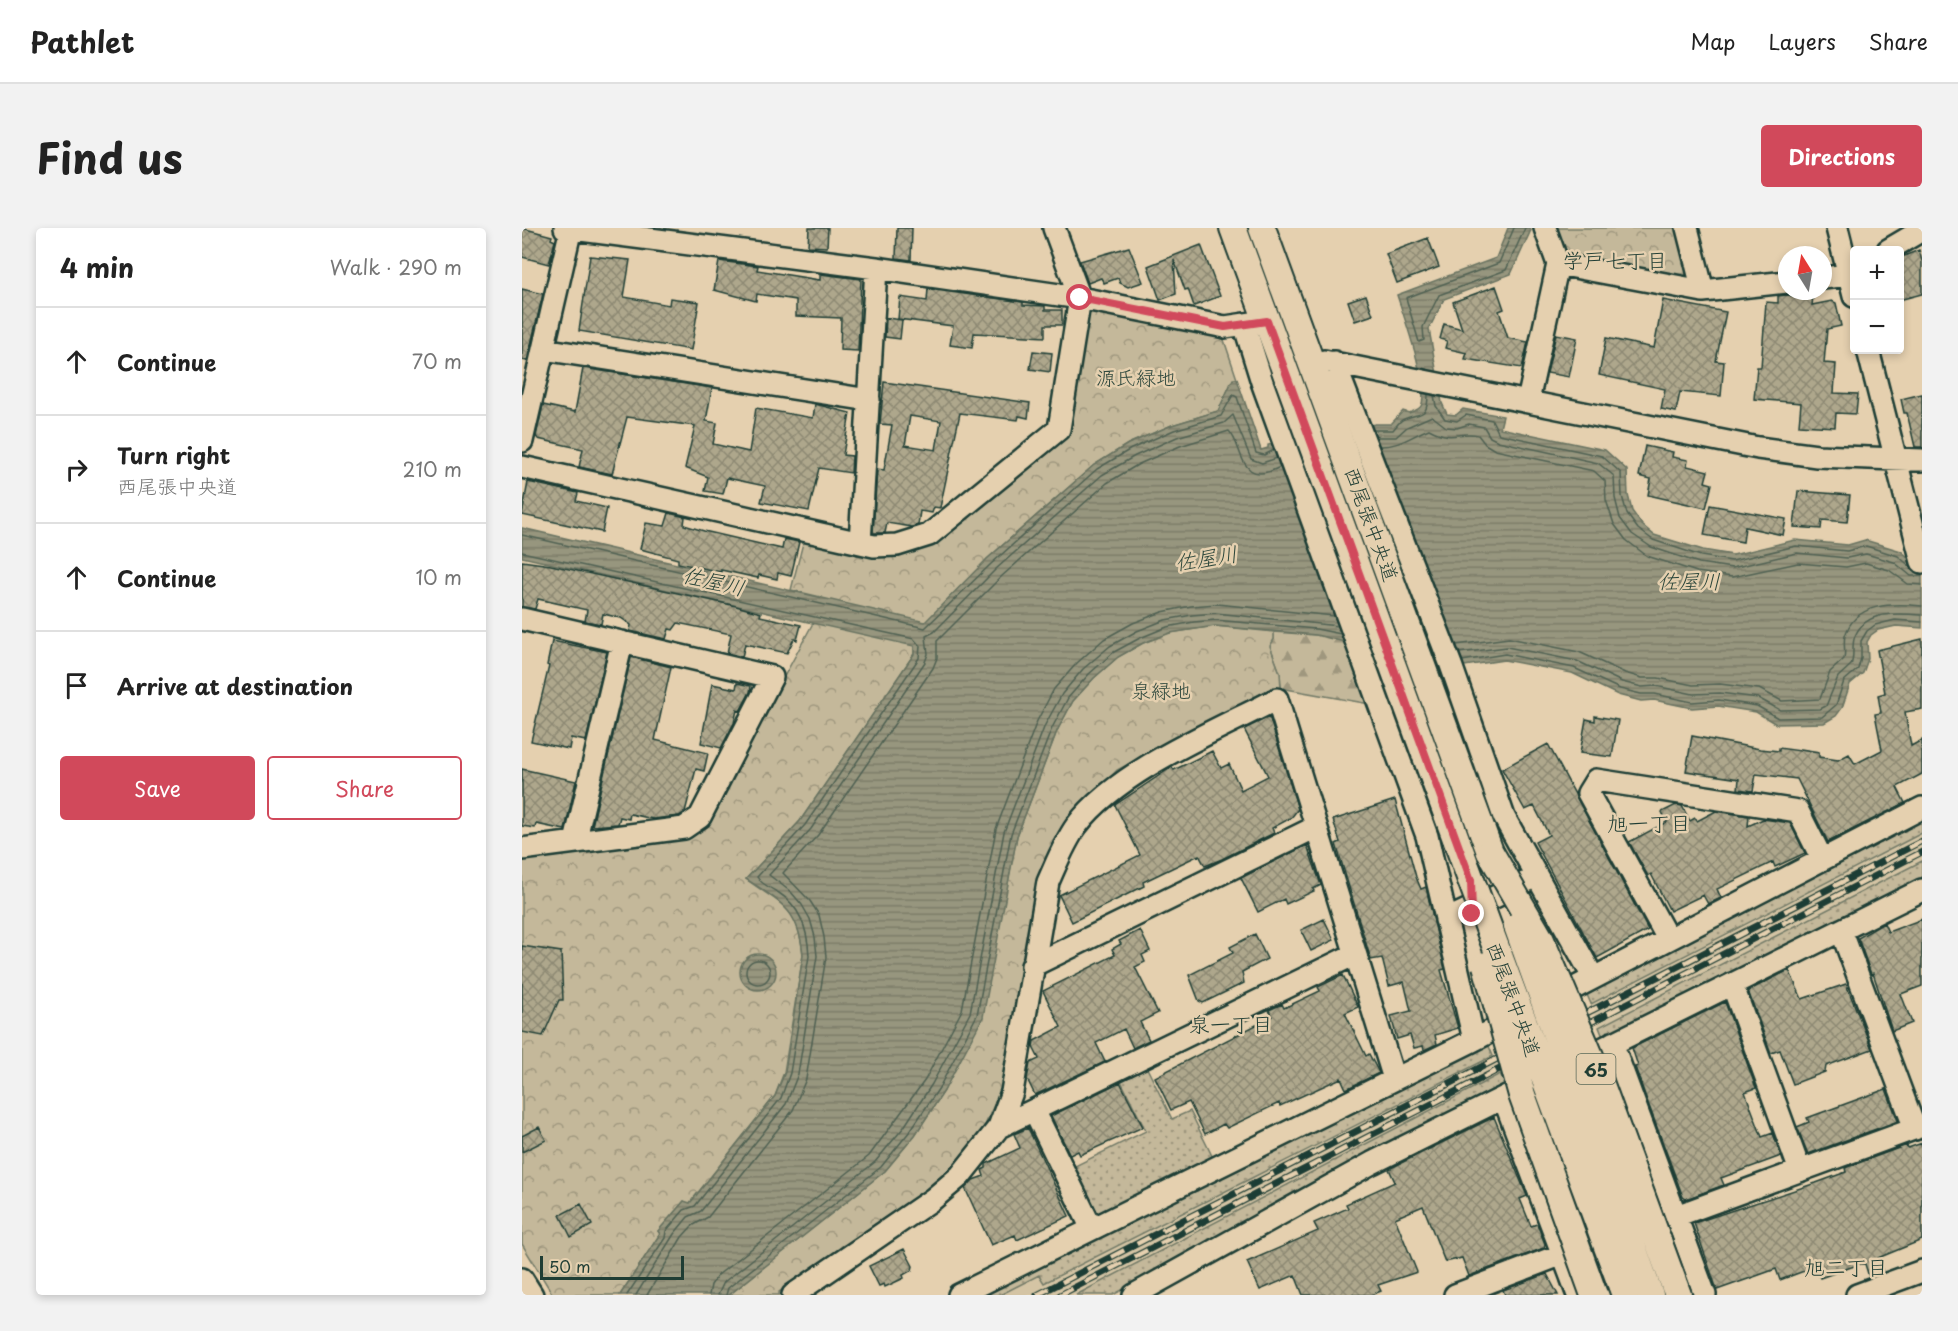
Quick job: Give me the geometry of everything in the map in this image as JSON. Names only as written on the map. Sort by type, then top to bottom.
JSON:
[{"type":"main road","name":"西尾張中央道","points":[[1233,228],[1256,323],[1293,389],[1624,1295]]},
{"type":"main road","name":"西尾張中央道","points":[[1262,228],[1323,360],[1423,663],[1650,1295]]},
{"type":"main road","name":"65","points":[[1490,852],[1541,940],[1593,1063],[1678,1295]]},
{"type":"main road","name":"65","points":[[1471,880],[1472,914],[1522,1095],[1594,1295]]},
{"type":"street","points":[[522,467],[874,546],[897,545],[929,535],[1059,429],[1080,298],[1054,228]]},
{"type":"street","points":[[1528,401],[1558,264],[1545,228]]},
{"type":"street","points":[[1688,228],[1704,291]]},
{"type":"street","points":[[1837,228],[1850,267]]},
{"type":"street","points":[[522,441],[569,229],[876,268],[1080,298],[1225,327],[1256,323],[1262,382],[1427,836],[1473,1040]]},
{"type":"street","points":[[1895,246],[1922,230]]},
{"type":"street","points":[[1558,264],[1704,291],[1778,283]]},
{"type":"street","points":[[860,543],[876,268]]},
{"type":"street","points":[[1832,276],[1850,273]]},
{"type":"street","points":[[543,349],[869,400]]},
{"type":"street","points":[[1869,354],[1921,557]]},
{"type":"street","points":[[1323,360],[1758,448],[1817,456],[1897,461],[1922,460]]},
{"type":"street","points":[[1331,385],[1450,665],[1504,817],[1593,977]]},
{"type":"street","points":[[522,619],[772,677],[700,817],[684,828],[522,849]]},
{"type":"street","points":[[575,842],[622,642]]},
{"type":"street","points":[[793,1295],[933,1199],[960,1176],[999,1127],[1012,1092],[1048,882],[1061,851],[1078,825],[1102,798],[1132,775],[1277,699],[1394,1079]]},
{"type":"street","points":[[1668,939],[1588,793],[1596,780],[1798,811],[1822,859]]},
{"type":"street","points":[[959,1295],[1473,1040],[1922,808]]},
{"type":"street","points":[[1032,966],[1316,827]]},
{"type":"street","points":[[1446,920],[1536,876]]},
{"type":"street","points":[[1134,1295],[1372,1163],[1922,890]]},
{"type":"street","points":[[1676,1216],[1918,1127],[1841,930]]},
{"type":"street","points":[[999,1127],[1355,954]]},
{"type":"street","points":[[1732,984],[1800,1170]]},
{"type":"street","points":[[1612,1043],[1705,1295]]},
{"type":"street","points":[[1504,1099],[1578,1295]]},
{"type":"street","points":[[1034,1110],[1092,1229]]},
{"type":"street","points":[[1455,1295],[1563,1254]]},
{"type":"street","points":[[1857,1295],[1922,1271]]},
{"type":"street","points":[[522,1279],[532,1295]]},
{"type":"shaded area","points":[[1922,816],[1922,880],[1603,1037],[1585,990]]},
{"type":"shaded area","points":[[1488,1044],[1505,1084],[1403,1136],[1113,1295],[982,1295]]},
{"type":"green space","points":[[1554,228],[1679,228],[1692,275],[1685,281],[1571,257],[1561,249]]},
{"type":"green space","name":"源氏緑地","points":[[1093,308],[1223,337],[1237,379],[1233,380],[1218,411],[1172,425],[1128,444],[1094,465],[987,559],[914,645],[914,654],[800,821],[746,879],[786,908],[797,925],[801,938],[803,955],[784,1072],[775,1096],[689,1204],[684,1201],[658,1231],[660,1234],[620,1295],[553,1295],[522,1244],[522,859],[706,821],[813,623],[821,597],[791,590],[804,539],[898,554],[1067,432],[1086,315]]},
{"type":"green space","name":"泉緑地","points":[[1215,626],[1274,632],[1274,639],[1270,646],[1280,673],[1281,688],[1270,689],[1117,770],[1071,818],[1011,1056],[998,1096],[981,1134],[952,1172],[925,1196],[779,1292],[779,1295],[729,1295],[885,1171],[915,1135],[944,1091],[1005,897],[1017,836],[1057,731],[1073,701],[1118,657],[1143,643],[1169,633]]},
{"type":"green space","points":[[1274,632],[1316,635],[1347,641],[1370,704],[1281,688],[1280,673],[1270,646],[1274,639]]},
{"type":"green space","points":[[1922,816],[1922,833],[1591,1004],[1585,990]]},
{"type":"green space","points":[[1922,861],[1922,880],[1603,1037],[1599,1027]]},
{"type":"green space","points":[[1488,1044],[1493,1056],[1044,1283],[1039,1275],[1000,1295],[982,1295]]},
{"type":"green space","points":[[1147,1068],[1172,1119],[1190,1111],[1215,1162],[1099,1216],[1094,1214],[1071,1168],[1146,1131],[1121,1081]]},
{"type":"green space","points":[[1500,1074],[1505,1084],[1403,1136],[1113,1295],[1076,1295]]},
{"type":"water","name":"佐屋川","points":[[1508,228],[1530,228],[1531,230],[1511,274],[1444,299],[1429,329],[1442,403],[1447,414],[1456,415],[1463,409],[1503,416],[1500,428],[1605,450],[1627,470],[1628,495],[1632,511],[1642,525],[1654,535],[1703,550],[1733,555],[1795,540],[1848,545],[1865,540],[1901,551],[1911,560],[1922,562],[1922,628],[1896,626],[1878,630],[1871,635],[1867,642],[1868,659],[1863,673],[1850,684],[1842,708],[1836,716],[1824,723],[1776,724],[1756,712],[1718,706],[1692,708],[1654,700],[1641,701],[1618,695],[1572,673],[1504,660],[1451,668],[1316,635],[1215,626],[1170,633],[1143,643],[1118,657],[1094,678],[1073,701],[1057,731],[1017,836],[983,1017],[944,1091],[915,1135],[885,1171],[729,1295],[620,1295],[660,1234],[658,1231],[684,1201],[690,1203],[775,1096],[785,1072],[803,955],[801,940],[797,927],[786,909],[746,879],[800,821],[914,654],[914,646],[522,557],[522,528],[925,622],[987,559],[1094,465],[1128,444],[1172,425],[1218,411],[1233,379],[1237,379],[1261,450],[1268,448],[1268,445],[1375,424],[1391,424],[1403,411],[1409,413],[1419,408],[1423,397],[1419,368],[1397,295],[1496,258]]},
{"type":"water","points":[[758,954],[771,959],[776,972],[771,985],[758,990],[745,985],[740,972],[745,959]]},
{"type":"building","points":[[522,228],[552,236],[551,239],[555,241],[549,264],[522,257]]},
{"type":"building","points":[[809,228],[828,228],[827,247],[808,246]]},
{"type":"building","points":[[897,228],[912,228],[911,260],[896,258]]},
{"type":"building","points":[[1428,238],[1439,267],[1397,283],[1386,254]]},
{"type":"building","points":[[1201,245],[1220,296],[1194,306],[1188,289],[1185,290],[1174,260],[1176,294],[1160,300],[1148,266]]},
{"type":"building","points":[[1129,247],[1143,282],[1128,287],[1120,283],[1118,278],[1104,283],[1101,278],[1088,283],[1080,261]]},
{"type":"building","points":[[1919,250],[1922,261],[1922,294],[1904,299],[1904,256]]},
{"type":"building","points":[[590,256],[630,260],[624,297],[669,305],[670,298],[699,302],[691,350],[579,331]]},
{"type":"building","points":[[719,261],[758,266],[757,270],[820,280],[820,274],[861,279],[858,351],[840,350],[841,318],[796,316],[796,300],[757,294],[756,301],[714,290]]},
{"type":"building","points":[[1496,286],[1504,309],[1499,311],[1508,338],[1528,342],[1522,368],[1465,359],[1467,353],[1445,348],[1447,341],[1440,339],[1444,324],[1462,329],[1453,302]]},
{"type":"building","points":[[522,289],[543,294],[527,361],[522,360]]},
{"type":"building","points":[[928,289],[1023,302],[1023,305],[1045,306],[1045,310],[1062,310],[1062,325],[1045,325],[1045,337],[974,333],[972,348],[950,345],[953,326],[898,319],[900,297],[927,301]]},
{"type":"building","points":[[1366,295],[1373,315],[1355,321],[1348,301]]},
{"type":"building","points":[[1663,300],[1726,312],[1716,361],[1724,362],[1721,396],[1680,392],[1676,412],[1661,409],[1665,389],[1599,375],[1606,338],[1654,348]]},
{"type":"building","points":[[1778,300],[1813,300],[1812,305],[1832,301],[1836,303],[1841,326],[1827,329],[1824,363],[1836,364],[1834,393],[1858,394],[1856,414],[1836,413],[1835,427],[1799,425],[1801,403],[1754,399],[1757,367],[1761,367],[1766,302],[1778,303]]},
{"type":"building","points":[[886,318],[902,320],[900,339],[885,337]]},
{"type":"building","points":[[1556,334],[1577,338],[1569,377],[1547,373]]},
{"type":"building","points":[[1033,351],[1052,353],[1050,372],[1030,369]]},
{"type":"building","points":[[583,368],[712,388],[706,421],[717,423],[713,444],[749,452],[756,408],[813,418],[815,404],[850,413],[843,455],[852,456],[851,473],[819,468],[809,511],[761,502],[765,486],[727,478],[723,494],[705,491],[708,477],[685,468],[695,426],[627,417],[612,474],[579,467],[583,449],[538,439],[536,436],[543,405],[575,412]]},
{"type":"building","points":[[884,382],[1030,403],[1028,418],[1019,416],[1018,420],[960,413],[940,508],[934,507],[932,513],[920,511],[918,525],[912,527],[887,523],[885,533],[873,533],[877,469],[884,470],[892,425],[880,424]],"holes":[[[910,416],[941,421],[936,450],[905,445]]]},
{"type":"building","points":[[1922,394],[1922,447],[1915,447],[1907,413],[1904,413],[1901,399]]},
{"type":"building","points":[[1645,446],[1673,452],[1672,457],[1688,460],[1687,466],[1708,471],[1705,482],[1712,484],[1706,508],[1648,495],[1651,479],[1639,476]]},
{"type":"building","points":[[528,482],[578,493],[576,501],[607,508],[602,532],[522,515]]},
{"type":"building","points":[[1798,491],[1850,495],[1847,522],[1822,520],[1821,529],[1794,527]]},
{"type":"building","points":[[1710,505],[1786,519],[1783,535],[1745,527],[1743,542],[1704,535]]},
{"type":"building","points":[[669,513],[685,517],[684,525],[782,549],[784,539],[799,542],[791,576],[778,573],[777,579],[759,575],[758,578],[721,570],[721,572],[678,563],[678,559],[640,549],[646,523],[665,526]]},
{"type":"building","points":[[522,561],[551,565],[736,606],[761,613],[760,616],[801,625],[797,640],[794,639],[787,653],[745,644],[742,657],[727,653],[731,634],[678,623],[673,630],[669,629],[666,639],[630,631],[631,625],[621,618],[603,614],[601,624],[585,621],[587,610],[538,599],[535,609],[522,607]]},
{"type":"building","points":[[1922,639],[1922,709],[1905,712],[1911,746],[1922,740],[1922,774],[1897,787],[1905,803],[1828,842],[1797,779],[1756,774],[1753,791],[1738,789],[1739,779],[1686,771],[1692,736],[1760,749],[1779,751],[1779,748],[1800,751],[1800,749],[1819,752],[1819,757],[1838,760],[1849,754],[1855,764],[1882,750],[1875,714],[1881,713],[1878,695],[1885,693],[1877,650]]},
{"type":"building","points":[[552,641],[607,652],[586,741],[571,738],[569,749],[531,741],[549,666],[547,665]]},
{"type":"building","points":[[631,657],[671,667],[655,740],[708,753],[704,771],[696,769],[685,812],[679,816],[653,819],[630,814],[629,819],[620,817],[618,824],[592,826]]},
{"type":"building","points":[[737,683],[751,686],[750,692],[740,711],[737,710],[734,723],[721,748],[701,743],[712,684],[736,689]]},
{"type":"building","points":[[1595,716],[1618,720],[1612,757],[1580,753],[1586,719],[1595,721]]},
{"type":"building","points":[[1267,718],[1270,719],[1298,809],[1291,818],[1272,828],[1274,833],[1222,859],[1205,866],[1199,855],[1143,882],[1144,886],[1072,922],[1059,895],[1140,855],[1115,805],[1172,767],[1174,770],[1212,751],[1221,768],[1229,764],[1241,790],[1268,776],[1244,729]]},
{"type":"building","points":[[1548,744],[1648,930],[1597,958],[1535,842],[1549,835],[1534,806],[1525,810],[1502,769]]},
{"type":"building","points":[[522,769],[576,781],[565,830],[536,824],[535,828],[522,826]]},
{"type":"building","points":[[1395,800],[1416,877],[1421,889],[1426,887],[1445,969],[1441,970],[1458,1028],[1435,1035],[1437,1044],[1424,1050],[1423,1046],[1414,1048],[1410,1035],[1397,1039],[1391,1016],[1411,1011],[1404,982],[1389,986],[1382,958],[1371,960],[1336,844],[1340,842],[1333,820]]},
{"type":"building","points":[[1676,805],[1682,806],[1690,821],[1695,818],[1697,821],[1716,811],[1749,816],[1748,826],[1763,819],[1790,823],[1805,853],[1775,867],[1773,862],[1717,889],[1721,898],[1708,904],[1703,895],[1670,911],[1651,874],[1648,876],[1629,842],[1667,822],[1662,812]]},
{"type":"building","points":[[1307,845],[1321,885],[1313,889],[1314,891],[1286,904],[1284,899],[1258,912],[1241,878]]},
{"type":"building","points":[[1324,919],[1334,940],[1311,951],[1301,930]]},
{"type":"building","points":[[1922,919],[1922,986],[1901,994],[1912,1023],[1892,1031],[1873,973],[1871,974],[1858,938],[1884,923],[1888,932]]},
{"type":"building","points":[[1140,930],[1150,951],[1142,955],[1145,962],[1135,967],[1158,1013],[1140,1022],[1149,1040],[1133,1048],[1124,1029],[1096,1043],[1105,1062],[1035,1095],[1027,1079],[1030,1063],[1039,1059],[1033,1047],[1034,1041],[1061,1027],[1043,991],[1115,955],[1112,949],[1121,944],[1119,941]]},
{"type":"building","points":[[1255,934],[1267,959],[1242,972],[1244,983],[1203,1003],[1199,1001],[1189,975],[1233,953],[1230,947]]},
{"type":"building","points":[[522,946],[561,952],[563,1000],[559,1000],[543,1036],[522,1032]]},
{"type":"building","points":[[1789,970],[1802,999],[1846,984],[1872,1049],[1826,1066],[1825,1072],[1793,1084],[1780,1050],[1771,1053],[1748,991]]},
{"type":"building","points":[[1343,975],[1358,1007],[1345,1013],[1366,1056],[1369,1054],[1379,1073],[1346,1089],[1341,1078],[1280,1106],[1279,1103],[1227,1128],[1224,1124],[1205,1134],[1189,1102],[1171,1110],[1155,1077],[1272,1017],[1269,1010],[1282,1004],[1284,1008],[1320,991],[1318,987]]},
{"type":"building","points":[[1725,1002],[1756,1088],[1745,1092],[1762,1137],[1773,1133],[1781,1156],[1721,1178],[1724,1185],[1686,1199],[1683,1197],[1645,1095],[1635,1067],[1638,1066],[1632,1048]]},
{"type":"building","points":[[1120,1082],[1143,1127],[1080,1155],[1078,1151],[1070,1155],[1051,1116]]},
{"type":"building","points":[[1886,1089],[1898,1121],[1808,1154],[1797,1127],[1809,1122],[1807,1118]]},
{"type":"building","points":[[1494,1117],[1527,1196],[1520,1199],[1531,1226],[1537,1224],[1545,1244],[1544,1248],[1469,1276],[1462,1258],[1445,1262],[1423,1206],[1395,1218],[1417,1272],[1378,1285],[1381,1291],[1371,1295],[1303,1295],[1295,1275],[1260,1290],[1247,1262],[1318,1231],[1314,1223],[1348,1208],[1346,1204],[1395,1182],[1389,1169]]},
{"type":"building","points":[[539,1127],[546,1140],[522,1152],[522,1136]]},
{"type":"building","points":[[1028,1128],[1069,1216],[1017,1240],[1015,1235],[991,1245],[965,1188],[973,1180],[984,1176],[982,1170],[986,1168],[986,1164],[1020,1148],[1014,1134]]},
{"type":"building","points":[[1922,1143],[1922,1240],[1878,1258],[1883,1272],[1869,1277],[1865,1264],[1860,1264],[1820,1278],[1817,1270],[1805,1274],[1804,1271],[1780,1280],[1776,1269],[1717,1290],[1694,1223],[1816,1183],[1846,1172],[1845,1168],[1907,1145],[1908,1148]]},
{"type":"building","points":[[581,1204],[592,1225],[571,1237],[560,1215]]},
{"type":"building","points":[[904,1249],[913,1266],[912,1270],[903,1275],[904,1278],[885,1287],[884,1284],[879,1286],[869,1266]]},
{"type":"building","points":[[1547,1274],[1558,1295],[1505,1295],[1503,1290]]},
{"type":"waterway","points":[[1562,1281],[1567,1295]]},
{"type":"railway","points":[[1037,1295],[1922,841]]},
{"type":"railway","points":[[1060,1295],[1922,852]]},
{"type":"district","name":"学戸七丁目","points":[[1615,259]]},
{"type":"district","name":"旭一丁目","points":[[1649,822]]},
{"type":"district","name":"泉一丁目","points":[[1231,1023]]},
{"type":"district","name":"旭二丁目","points":[[1846,1266]]},
{"type":"route","points":[[1080,298],[1225,327],[1267,321],[1471,880],[1472,914]]}]
